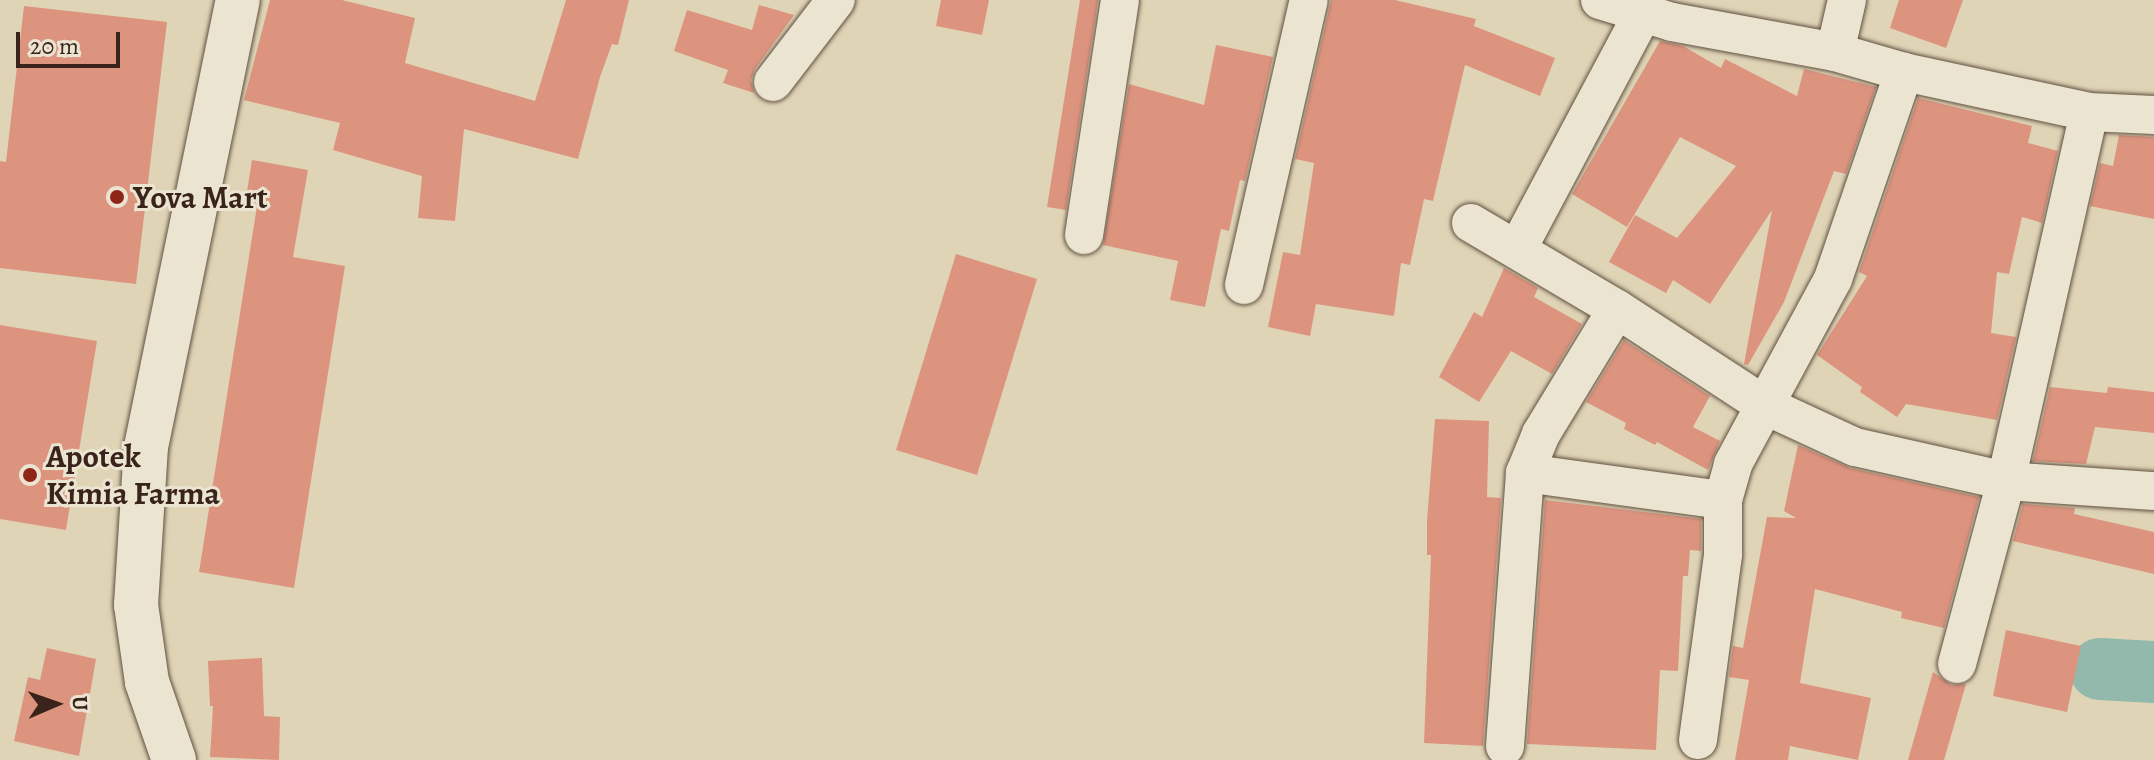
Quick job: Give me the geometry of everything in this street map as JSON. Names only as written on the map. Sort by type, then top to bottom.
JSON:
[{"type":"street","points":[[174,760],[147,682],[136,605],[146,447],[238,0]]},
{"type":"street","points":[[773,82],[836,0]]},
{"type":"street","points":[[1084,235],[1120,0]]},
{"type":"street","points":[[1244,285],[1309,0]]},
{"type":"street","points":[[1600,0],[1666,11],[1904,72],[2089,112],[2154,115]]},
{"type":"street","points":[[1835,52],[1847,0]]},
{"type":"street","points":[[1518,248],[1666,11]]},
{"type":"street","points":[[1698,740],[1723,554],[1723,500],[1733,464],[1833,279],[1904,72]]},
{"type":"street","points":[[1957,664],[2006,481],[2089,112]]},
{"type":"street","points":[[1471,223],[1617,309],[1764,405],[1855,447],[2006,481],[2154,491]]},
{"type":"street","points":[[1505,746],[1525,473],[1541,434],[1617,309]]},
{"type":"street","points":[[1525,473],[1723,500]]},
{"type":"building","points":[[270,0],[342,0],[415,18],[405,63],[535,101],[566,0],[629,0],[618,45],[612,44],[600,77],[578,159],[464,129],[455,221],[418,218],[422,176],[333,150],[340,123],[244,100]]},
{"type":"building","points":[[941,0],[989,0],[982,35],[936,26]]},
{"type":"building","points":[[1080,0],[1098,0],[1066,210],[1047,207]]},
{"type":"building","points":[[1331,0],[1395,0],[1476,19],[1474,26],[1555,58],[1540,96],[1465,65],[1433,201],[1424,199],[1410,265],[1401,263],[1394,316],[1316,304],[1310,336],[1268,327],[1283,252],[1300,255],[1314,163],[1295,159]]},
{"type":"building","points":[[1899,0],[1963,0],[1946,48],[1890,28]]},
{"type":"building","points":[[759,5],[794,15],[755,69],[751,80],[754,93],[723,83],[728,70],[674,51],[687,10],[752,30]]},
{"type":"building","points":[[24,6],[167,22],[136,284],[0,268],[0,161],[6,162]]},
{"type":"building","points":[[1660,41],[1683,46],[1721,68],[1725,59],[1797,96],[1804,69],[1876,87],[1846,174],[1834,171],[1784,302],[1748,365],[1744,364],[1772,210],[1710,304],[1673,280],[1666,293],[1609,262],[1635,215],[1677,238],[1736,166],[1680,137],[1627,227],[1572,194]]},
{"type":"building","points":[[1216,45],[1273,57],[1245,181],[1240,180],[1229,231],[1221,229],[1205,307],[1170,300],[1178,261],[1103,245],[1129,84],[1204,105]]},
{"type":"building","points":[[1918,98],[2032,126],[2028,143],[2058,151],[2042,223],[2022,217],[2009,274],[1997,272],[1991,333],[2016,337],[1997,420],[1906,404],[1897,417],[1860,392],[1862,387],[1817,355],[1867,276],[1859,272]]},
{"type":"building","points":[[2119,135],[2154,137],[2154,219],[2090,206],[2100,163],[2113,166]]},
{"type":"building","points":[[252,160],[308,170],[293,257],[345,266],[294,588],[199,572],[257,206],[245,204]]},
{"type":"building","points":[[956,254],[1037,279],[977,475],[896,450]]},
{"type":"building","points":[[1504,268],[1538,288],[1534,297],[1582,324],[1552,374],[1511,351],[1479,402],[1439,377],[1474,312],[1482,317]]},
{"type":"building","points":[[0,325],[97,341],[66,530],[0,519]]},
{"type":"building","points":[[1624,340],[1710,396],[1693,427],[1720,441],[1708,470],[1657,442],[1655,445],[1624,429],[1626,423],[1586,402]]},
{"type":"building","points":[[2050,387],[2107,393],[2108,387],[2154,392],[2154,433],[2095,427],[2086,464],[2033,461]]},
{"type":"building","points":[[1435,419],[1489,421],[1487,497],[1501,498],[1483,746],[1424,743],[1431,555],[1427,555],[1427,521]]},
{"type":"building","points":[[1798,445],[1850,468],[1979,497],[1944,628],[1901,618],[1902,612],[1815,589],[1800,683],[1871,698],[1858,760],[1790,746],[1788,760],[1735,760],[1749,680],[1729,677],[1733,646],[1743,648],[1767,517],[1796,518],[1784,511]]},
{"type":"building","points":[[1545,500],[1701,519],[1701,551],[1690,550],[1688,576],[1683,576],[1678,671],[1660,670],[1656,750],[1527,744]]},
{"type":"building","points":[[2023,504],[2075,508],[2074,514],[2154,532],[2154,574],[2013,541]]},
{"type":"building","points":[[2006,630],[2081,646],[2067,712],[1993,696]]},
{"type":"building","points":[[47,648],[96,659],[79,756],[14,741],[28,677],[40,680]]},
{"type":"building","points":[[262,658],[264,716],[280,717],[279,760],[210,757],[213,706],[210,706],[208,661]]},
{"type":"building","points":[[1933,672],[1951,685],[1966,684],[1944,760],[1908,760]]},
{"type":"waterway","points":[[2100,669],[2154,672]]},
{"type":"place","name":"Yova Mart","points":[[117,197]]},
{"type":"place","name":"Apotek Kimia Farma","points":[[30,475]]}]
